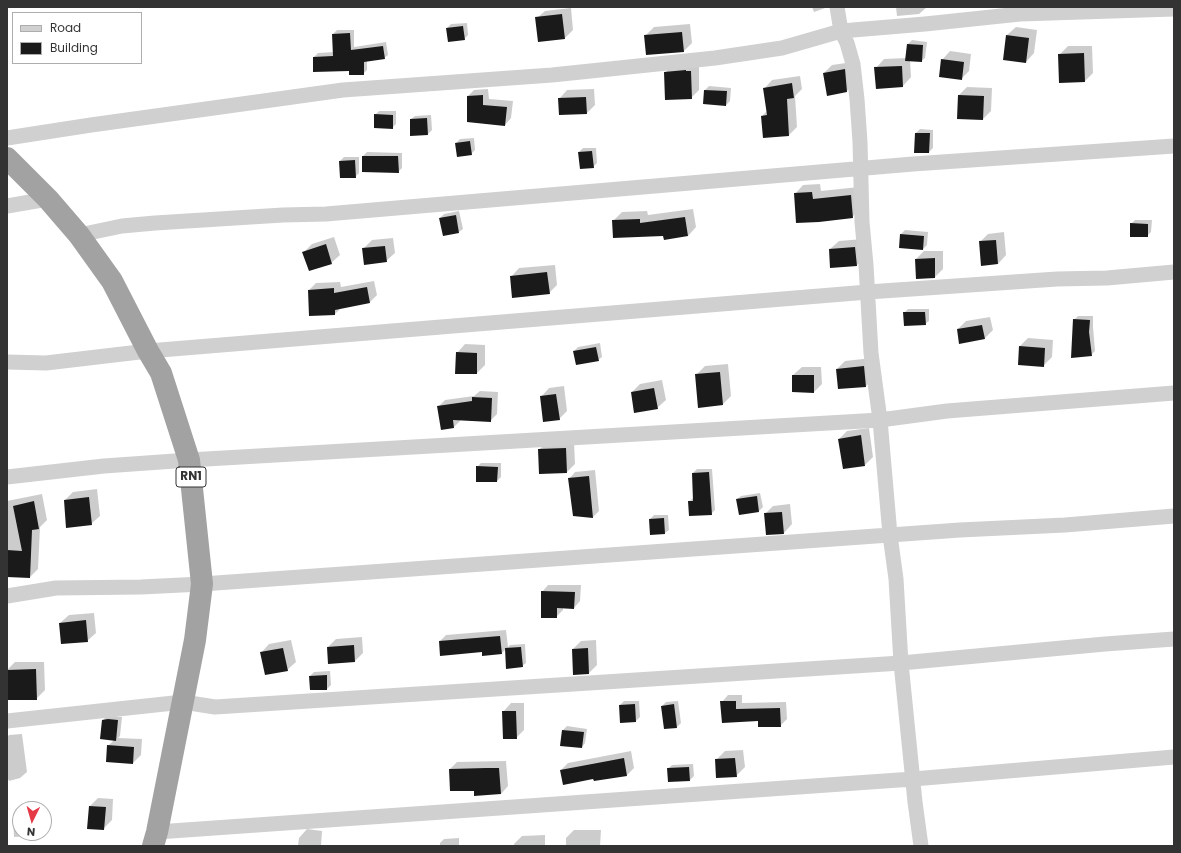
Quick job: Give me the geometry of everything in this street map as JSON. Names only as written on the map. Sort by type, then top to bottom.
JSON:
[{"type":"highway","name":"RN1","points":[[7,158],[48,199],[79,235],[112,281],[163,377],[189,460],[202,584],[195,640],[155,839]]},
{"type":"street","points":[[837,7],[841,31],[847,43],[853,64],[858,99],[862,222],[871,353],[880,420],[890,535],[896,579],[901,663],[921,846]]},
{"type":"street","points":[[7,138],[343,90],[506,79],[715,58],[782,48],[841,31],[1020,14],[1174,9]]},
{"type":"street","points":[[79,235],[122,226],[155,223],[334,214],[913,164],[1174,146]]},
{"type":"street","points":[[7,206],[48,199]]},
{"type":"street","points":[[7,362],[46,363],[148,351],[868,292],[1057,279],[1107,278],[1174,272]]},
{"type":"street","points":[[7,477],[104,466],[189,460],[880,420],[947,412],[1174,393]]},
{"type":"street","points":[[7,596],[56,588],[141,587],[202,584],[890,535],[1065,525],[1174,516]]},
{"type":"street","points":[[7,721],[183,702],[216,707],[901,663],[1105,644],[1174,640]]},
{"type":"street","points":[[155,839],[1174,757]]},
{"type":"building","points":[[562,14],[565,39],[538,42],[535,17]]},
{"type":"building","points":[[463,26],[465,40],[448,42],[446,28]]},
{"type":"building","points":[[682,32],[684,52],[646,55],[644,35]]},
{"type":"building","points":[[350,33],[351,50],[383,46],[385,59],[364,62],[364,75],[349,75],[349,71],[313,72],[313,57],[333,56],[332,34]]},
{"type":"building","points":[[1006,35],[1029,38],[1026,63],[1003,60]]},
{"type":"building","points":[[907,44],[923,45],[922,62],[905,61]]},
{"type":"building","points":[[1084,53],[1085,82],[1059,83],[1058,54]]},
{"type":"building","points":[[941,59],[964,62],[962,80],[939,77]]},
{"type":"building","points":[[902,66],[903,87],[876,89],[874,67]]},
{"type":"building","points":[[845,69],[847,92],[827,96],[823,73]]},
{"type":"building","points":[[691,71],[692,99],[665,100],[664,72]]},
{"type":"building","points":[[792,83],[794,98],[787,99],[789,136],[763,138],[761,116],[767,115],[763,88]]},
{"type":"building","points":[[704,90],[727,91],[726,106],[703,104]]},
{"type":"building","points":[[483,95],[483,105],[507,107],[505,126],[467,122],[467,96]]},
{"type":"building","points":[[958,95],[984,96],[983,120],[957,119]]},
{"type":"building","points":[[586,97],[587,114],[559,115],[558,98]]},
{"type":"building","points":[[374,114],[393,115],[393,129],[374,128]]},
{"type":"building","points":[[427,118],[428,135],[410,136],[410,119]]},
{"type":"building","points":[[915,133],[930,133],[929,153],[914,153]]},
{"type":"building","points":[[470,141],[472,155],[457,157],[455,143]]},
{"type":"building","points":[[592,151],[594,168],[580,169],[578,152]]},
{"type":"building","points":[[362,156],[398,156],[399,173],[362,172]]},
{"type":"building","points":[[355,160],[356,178],[340,178],[339,161]]},
{"type":"building","points":[[812,192],[813,199],[851,195],[853,218],[796,223],[794,193]]},
{"type":"building","points":[[456,215],[459,233],[443,236],[439,218]]},
{"type":"building","points":[[685,217],[688,236],[664,240],[663,236],[613,238],[612,220],[640,219],[640,223]]},
{"type":"building","points":[[1130,223],[1148,224],[1148,237],[1130,237]]},
{"type":"building","points":[[900,234],[924,236],[923,250],[899,248]]},
{"type":"building","points":[[996,240],[998,264],[981,266],[979,241]]},
{"type":"building","points":[[326,244],[332,264],[309,271],[302,252]]},
{"type":"building","points":[[385,246],[387,262],[364,265],[362,248]]},
{"type":"building","points":[[855,247],[857,266],[830,268],[829,249]]},
{"type":"building","points":[[935,258],[935,278],[916,279],[915,259]]},
{"type":"building","points":[[547,272],[550,294],[512,298],[510,276]]},
{"type":"building","points":[[367,287],[370,303],[335,310],[335,315],[309,316],[308,290],[334,288],[334,293]]},
{"type":"building","points":[[903,312],[925,312],[926,325],[904,326]]},
{"type":"building","points":[[1073,319],[1090,320],[1089,332],[1092,356],[1071,358]]},
{"type":"building","points":[[982,325],[985,339],[959,344],[957,329]]},
{"type":"building","points":[[1019,346],[1045,348],[1044,367],[1018,365]]},
{"type":"building","points":[[596,347],[599,361],[576,365],[573,351]]},
{"type":"building","points":[[456,352],[477,353],[477,374],[455,374]]},
{"type":"building","points":[[864,366],[866,387],[838,389],[836,369]]},
{"type":"building","points":[[720,372],[723,405],[698,408],[695,374]]},
{"type":"building","points":[[792,375],[814,375],[814,393],[792,392]]},
{"type":"building","points":[[654,388],[658,409],[634,413],[631,392]]},
{"type":"building","points":[[556,394],[560,420],[543,422],[540,396]]},
{"type":"building","points":[[472,397],[492,398],[491,422],[453,420],[454,428],[441,430],[437,406],[472,401]]},
{"type":"building","points":[[861,435],[865,466],[843,469],[838,439]]},
{"type":"building","points":[[566,448],[567,473],[539,474],[538,449]]},
{"type":"building","points":[[476,466],[498,467],[497,482],[476,482]]},
{"type":"building","points":[[709,472],[712,515],[689,516],[688,501],[693,501],[692,473]]},
{"type":"building","points":[[589,476],[593,518],[573,516],[568,478]]},
{"type":"building","points":[[757,496],[759,512],[739,515],[736,499]]},
{"type":"building","points":[[89,497],[92,525],[66,528],[64,500]]},
{"type":"building","points":[[34,501],[39,529],[32,530],[30,578],[7,577],[7,550],[22,551],[13,506]]},
{"type":"building","points":[[782,512],[784,534],[766,535],[764,513]]},
{"type":"building","points":[[664,518],[665,534],[650,535],[649,519]]},
{"type":"building","points":[[541,591],[575,592],[574,609],[557,608],[557,618],[541,618]]},
{"type":"building","points":[[86,620],[88,642],[61,644],[59,623]]},
{"type":"building","points":[[500,636],[502,654],[482,656],[482,652],[440,656],[439,641]]},
{"type":"building","points":[[354,645],[355,662],[328,664],[327,647]]},
{"type":"building","points":[[521,647],[523,667],[506,669],[505,648]]},
{"type":"building","points":[[283,648],[288,671],[265,675],[260,652]]},
{"type":"building","points":[[588,648],[589,674],[573,675],[572,649]]},
{"type":"building","points":[[36,669],[37,700],[7,700],[7,670]]},
{"type":"building","points":[[327,675],[327,690],[310,690],[309,676]]},
{"type":"building","points":[[720,701],[736,701],[736,709],[780,708],[781,727],[758,727],[758,721],[722,723]]},
{"type":"building","points":[[635,704],[636,722],[620,723],[619,705]]},
{"type":"building","points":[[674,704],[677,728],[664,729],[661,706]]},
{"type":"building","points":[[502,711],[516,711],[517,739],[503,739]]},
{"type":"building","points":[[102,720],[118,720],[116,741],[100,739]]},
{"type":"building","points":[[562,730],[584,732],[582,748],[560,746]]},
{"type":"building","points":[[107,745],[134,747],[133,764],[106,762]]},
{"type":"building","points":[[624,758],[627,776],[594,781],[593,779],[563,785],[560,770]]},
{"type":"building","points":[[735,758],[737,777],[716,778],[715,759]]},
{"type":"building","points":[[689,767],[690,781],[668,782],[667,768]]},
{"type":"building","points":[[499,768],[501,794],[474,796],[474,791],[450,791],[449,769]]},
{"type":"building","points":[[89,806],[106,807],[104,830],[87,829]]}]
